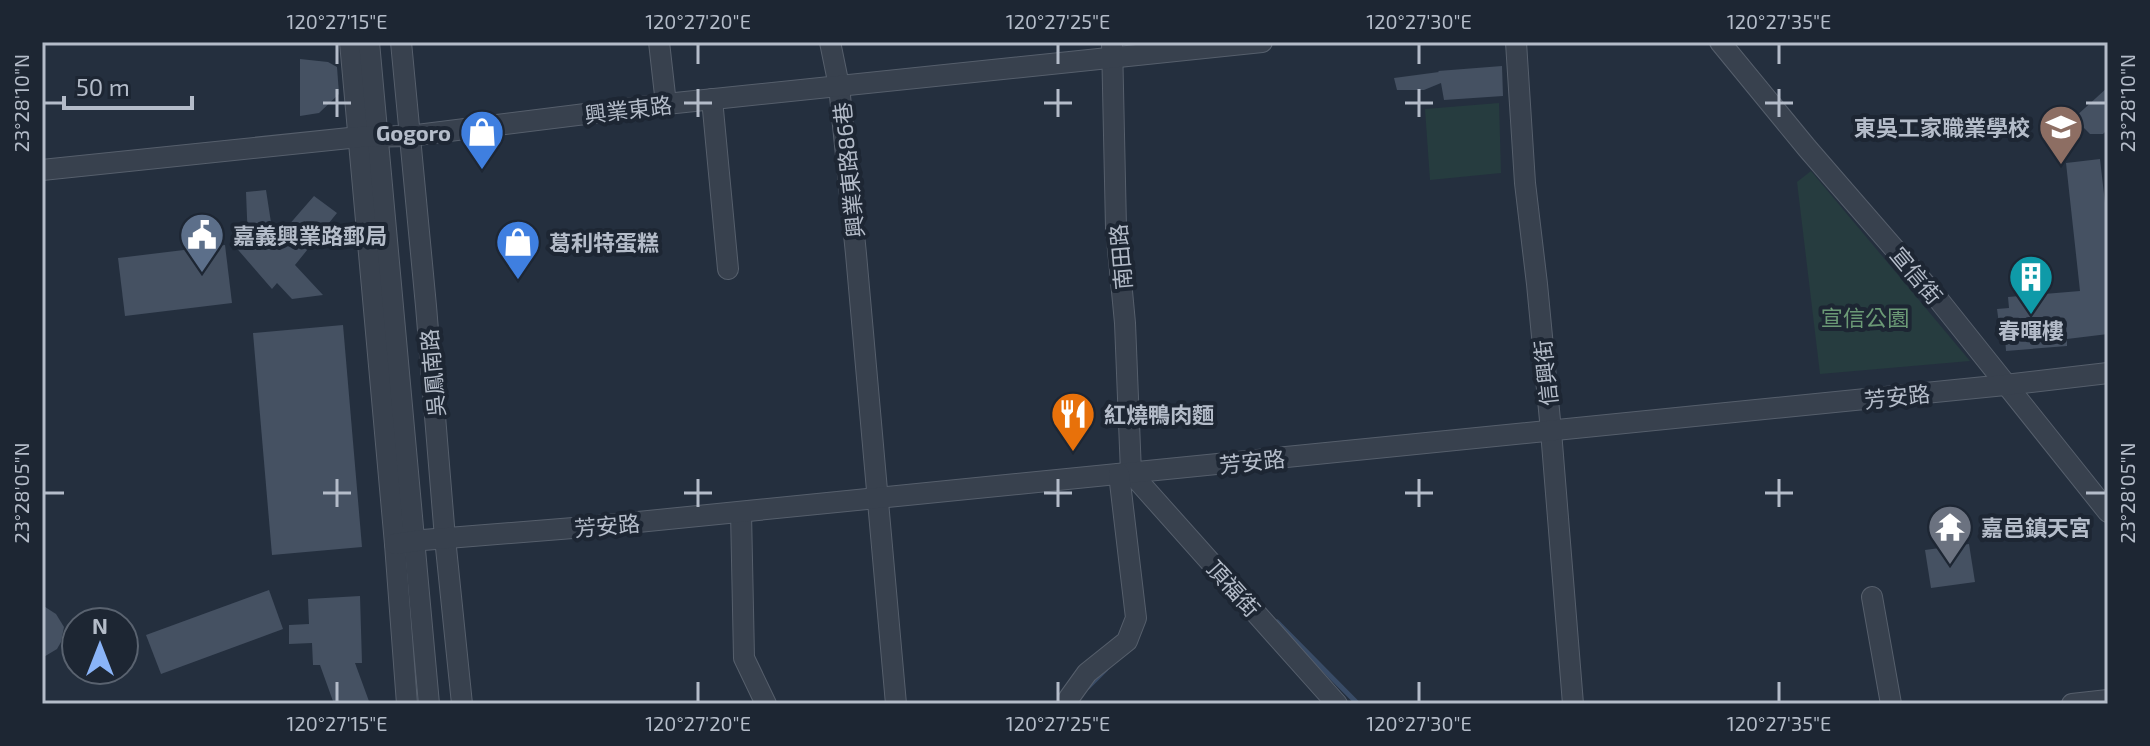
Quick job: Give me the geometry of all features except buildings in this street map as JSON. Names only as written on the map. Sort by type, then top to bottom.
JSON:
[{"type":"street","name":"吳鳳南路","points":[[350,42],[384,137],[410,542],[407,704]]},
{"type":"street","name":"吳鳳南路","points":[[369,42],[384,137],[426,306],[462,704]]},
{"type":"street","name":"吳鳳南路","points":[[381,42],[384,137],[410,542],[429,704]]},
{"type":"street","name":"吳鳳南路","points":[[384,137],[407,94],[401,42]]},
{"type":"street","points":[[659,42],[666,104]]},
{"type":"street","name":"興業東路86巷","points":[[830,42],[839,86],[856,254],[896,704]]},
{"type":"street","name":"興業東路","points":[[42,170],[384,137],[839,86],[1113,50],[1262,42]]},
{"type":"street","name":"信興街","points":[[1516,42],[1525,183],[1551,431],[1573,704]]},
{"type":"street","name":"宣信街","points":[[1720,42],[1938,299],[2108,512]]},
{"type":"street","name":"南田路","points":[[1069,704],[1069,698],[1087,673],[1127,641],[1136,618],[1125,474],[1125,323],[1116,228],[1113,50]]},
{"type":"street","points":[[712,99],[728,269]]},
{"type":"street","name":"芳安路","points":[[410,542],[1125,474],[2108,373]]},
{"type":"street","name":"頂福街","points":[[1125,474],[1337,704]]},
{"type":"street","points":[[741,512],[744,658],[766,704]]},
{"type":"street","name":"吳鳳南路","points":[[410,542],[424,567],[438,704]]},
{"type":"street","points":[[1872,597],[1891,704]]},
{"type":"street","points":[[2072,704],[2108,700]]},
{"type":"green space","points":[[1499,103],[1501,173],[1430,180],[1425,109]]},
{"type":"green space","name":"宣信公園","points":[[1811,171],[1970,361],[1820,374],[1797,182]]},
{"type":"waterway","points":[[1277,622],[1358,704]]},
{"type":"waterway","points":[[1088,687],[1106,669]]},
{"type":"place","name":"東吳工家職業學校","points":[[2061,166]]},
{"type":"place","name":"Gogoro","points":[[482,171]]},
{"type":"place","name":"嘉義興業路郵局","points":[[202,274]]},
{"type":"place","name":"葛利特蛋糕","points":[[518,281]]},
{"type":"place","name":"春暉樓","points":[[2031,316]]},
{"type":"place","name":"紅燒鴨肉麵","points":[[1073,453]]},
{"type":"place","name":"嘉邑鎮天宮","points":[[1950,566]]}]
